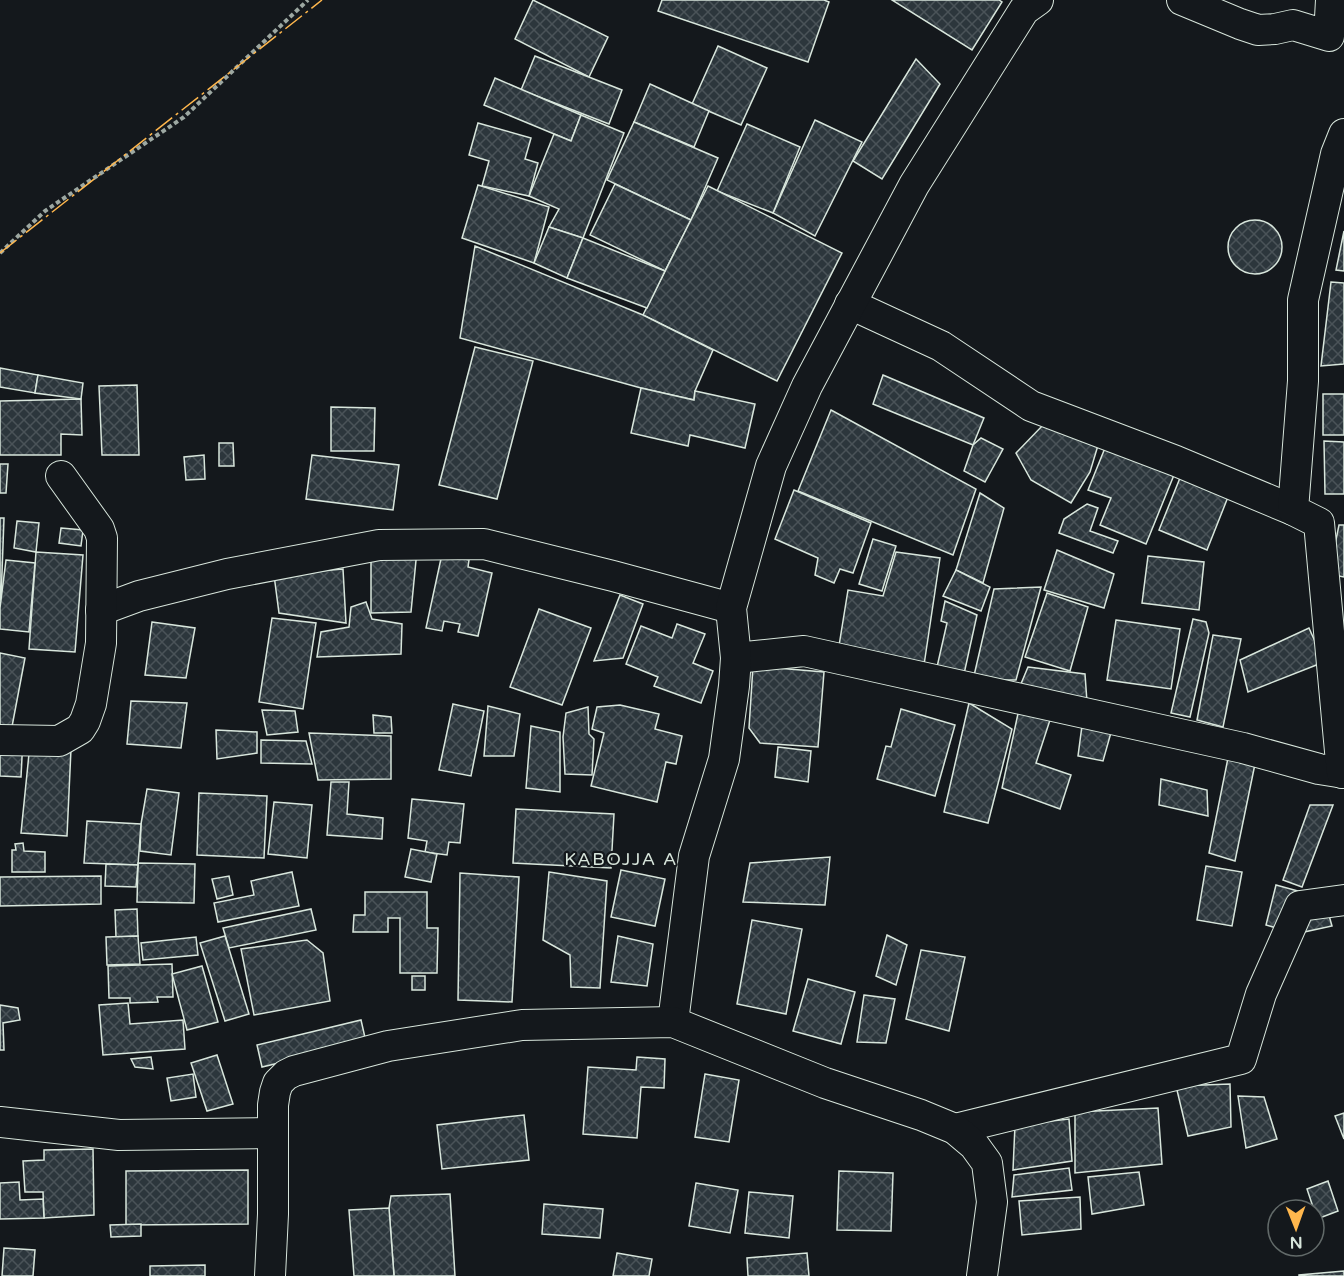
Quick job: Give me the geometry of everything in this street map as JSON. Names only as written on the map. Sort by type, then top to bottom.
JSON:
[{"type":"street","points":[[673,1022],[694,856],[724,759],[736,658],[731,608],[771,466],[807,386],[914,185],[1024,10],[1038,0]]},
{"type":"street","points":[[1182,0],[1258,30],[1293,25],[1336,40],[1331,0]]},
{"type":"street","points":[[1293,510],[1303,381],[1303,300],[1335,154],[1344,134]]},
{"type":"street","points":[[736,658],[804,651],[1243,748],[1319,769],[1343,773],[1319,523],[1176,461],[1031,406],[941,346],[850,304]]},
{"type":"street","points":[[0,740],[60,741],[80,729],[91,704],[101,643],[102,538],[99,529],[61,476]]},
{"type":"street","points":[[101,610],[139,596],[227,574],[379,545],[472,544],[484,544],[538,557],[731,608]]},
{"type":"street","points":[[956,1129],[1241,1059],[1261,994],[1300,906],[1344,900]]},
{"type":"street","points":[[270,1276],[273,1214],[271,1133],[274,1092],[278,1083],[286,1076],[310,1066],[388,1046],[522,1025],[673,1022],[825,1083],[956,1129],[974,1145],[987,1163],[992,1202],[982,1276]]},
{"type":"street","points":[[0,1122],[119,1135],[271,1133]]},
{"type":"path","points":[[0,253],[45,211],[184,117],[308,0]]},
{"type":"building","points":[[533,0],[608,37],[589,77],[515,39]]},
{"type":"building","points":[[662,0],[824,0],[829,2],[808,62],[658,11]]},
{"type":"building","points":[[892,0],[999,0],[1002,2],[972,50]]},
{"type":"building","points":[[718,46],[767,68],[741,125],[692,104]]},
{"type":"building","points":[[535,56],[622,90],[609,124],[521,90]]},
{"type":"building","points":[[916,59],[940,84],[882,179],[853,161]]},
{"type":"building","points":[[495,78],[581,115],[571,141],[484,105]]},
{"type":"building","points":[[650,84],[709,111],[694,147],[634,122]]},
{"type":"building","points":[[581,115],[624,133],[583,238],[549,227],[559,209],[529,196],[554,134],[571,141]]},
{"type":"building","points":[[815,120],[862,142],[815,236],[773,213]]},
{"type":"building","points":[[634,122],[718,158],[691,220],[607,180]]},
{"type":"building","points":[[478,123],[531,138],[525,159],[538,163],[529,196],[482,186],[489,161],[469,155]]},
{"type":"building","points":[[747,124],[800,147],[773,213],[717,191]]},
{"type":"building","points":[[615,184],[691,220],[665,271],[590,235]]},
{"type":"building","points":[[478,185],[549,207],[534,263],[462,238]]},
{"type":"building","points":[[708,186],[842,253],[777,381],[643,315]]},
{"type":"building","points":[[1255,220],[1265,222],[1274,228],[1280,237],[1282,247],[1280,257],[1274,266],[1265,272],[1255,274],[1245,272],[1236,266],[1230,257],[1228,247],[1230,237],[1236,228],[1245,222]]},
{"type":"building","points":[[549,227],[583,238],[567,278],[534,263]]},
{"type":"building","points":[[1344,231],[1344,271],[1336,270]]},
{"type":"building","points":[[583,238],[665,271],[647,308],[567,278]]},
{"type":"building","points":[[475,246],[643,315],[713,350],[695,391],[694,400],[641,388],[460,338]]},
{"type":"building","points":[[1331,282],[1344,283],[1344,364],[1321,366]]},
{"type":"building","points":[[475,347],[533,361],[497,499],[439,485]]},
{"type":"building","points":[[0,368],[38,375],[35,393],[0,387]]},
{"type":"building","points":[[38,375],[83,383],[81,399],[35,393]]},
{"type":"building","points":[[883,375],[984,418],[973,445],[873,404]]},
{"type":"building","points":[[137,385],[139,455],[102,455],[99,386]]},
{"type":"building","points":[[641,388],[694,400],[695,391],[755,404],[745,448],[690,435],[688,446],[631,433]]},
{"type":"building","points":[[1323,394],[1344,394],[1344,435],[1323,435]]},
{"type":"building","points":[[81,399],[82,435],[61,434],[61,455],[0,455],[0,401]]},
{"type":"building","points":[[331,407],[375,408],[374,451],[331,451]]},
{"type":"building","points":[[831,410],[976,489],[953,555],[798,491]]},
{"type":"building","points":[[1043,425],[1099,442],[1090,472],[1071,503],[1031,480],[1016,453]]},
{"type":"building","points":[[981,438],[1003,449],[985,482],[964,471],[973,445]]},
{"type":"building","points":[[1324,441],[1344,442],[1344,494],[1325,494]]},
{"type":"building","points":[[219,443],[233,443],[234,466],[219,466]]},
{"type":"building","points":[[1105,448],[1174,475],[1146,544],[1100,525],[1111,498],[1088,490]]},
{"type":"building","points":[[204,455],[205,479],[186,480],[184,457]]},
{"type":"building","points":[[312,455],[399,465],[393,510],[306,499]]},
{"type":"building","points":[[0,464],[8,464],[6,493],[0,493]]},
{"type":"building","points":[[1180,478],[1228,497],[1207,550],[1159,530]]},
{"type":"building","points":[[794,490],[871,523],[853,573],[840,569],[834,583],[815,575],[818,558],[775,539]]},
{"type":"building","points":[[980,493],[1004,508],[983,583],[956,570]]},
{"type":"building","points":[[1087,504],[1098,508],[1090,531],[1118,541],[1113,553],[1059,533],[1064,519]]},
{"type":"building","points":[[0,518],[4,518],[1,600],[0,600]]},
{"type":"building","points":[[17,521],[39,523],[36,552],[14,548]]},
{"type":"building","points":[[1339,525],[1344,525],[1344,577],[1329,574]]},
{"type":"building","points":[[61,528],[83,530],[81,546],[59,543]]},
{"type":"building","points":[[873,539],[896,546],[882,591],[859,584]]},
{"type":"building","points":[[417,550],[411,612],[371,613],[371,557]]},
{"type":"building","points":[[1057,550],[1114,574],[1104,608],[1044,590]]},
{"type":"building","points":[[36,552],[83,555],[75,652],[29,649]]},
{"type":"building","points":[[896,552],[940,558],[924,665],[838,652],[848,590],[883,596]]},
{"type":"building","points":[[442,554],[469,560],[468,567],[492,573],[478,636],[458,632],[460,624],[444,621],[442,631],[426,628]]},
{"type":"building","points":[[1148,556],[1204,562],[1199,610],[1142,603]]},
{"type":"building","points":[[6,560],[35,563],[29,632],[0,629],[0,608]]},
{"type":"building","points":[[343,569],[346,623],[279,613],[274,575]]},
{"type":"building","points":[[956,570],[990,587],[981,611],[943,596]]},
{"type":"building","points":[[1041,587],[1016,680],[973,680],[994,589]]},
{"type":"building","points":[[1047,593],[1088,607],[1070,671],[1025,657]]},
{"type":"building","points":[[620,595],[643,604],[623,658],[594,661]]},
{"type":"building","points":[[945,601],[977,615],[964,674],[937,667],[947,623],[941,621]]},
{"type":"building","points":[[366,602],[372,619],[402,624],[401,654],[317,657],[321,632],[349,627],[351,607]]},
{"type":"building","points":[[539,609],[591,628],[562,705],[510,687]]},
{"type":"building","points":[[272,618],[316,623],[303,709],[259,702]]},
{"type":"building","points":[[1193,619],[1206,622],[1209,633],[1190,717],[1171,713]]},
{"type":"building","points":[[1116,620],[1180,629],[1171,689],[1107,680]]},
{"type":"building","points":[[152,622],[195,628],[186,678],[145,675]]},
{"type":"building","points":[[677,624],[705,634],[693,663],[713,671],[701,703],[654,686],[658,677],[626,664],[641,626],[672,638]]},
{"type":"building","points":[[1309,628],[1324,662],[1248,692],[1240,660]]},
{"type":"building","points":[[1213,635],[1241,639],[1223,727],[1197,720]]},
{"type":"building","points":[[0,653],[25,658],[10,737],[0,735]]},
{"type":"building","points":[[753,666],[824,672],[818,747],[760,743],[749,728]]},
{"type":"building","points":[[1028,667],[1085,674],[1087,702],[1018,691]]},
{"type":"building","points":[[131,701],[187,703],[181,748],[127,744]]},
{"type":"building","points":[[969,703],[1012,729],[988,823],[944,812]]},
{"type":"building","points":[[453,704],[484,711],[471,776],[439,770]]},
{"type":"building","points":[[620,705],[659,714],[655,729],[682,736],[676,764],[666,762],[657,802],[591,786],[604,733],[592,729],[597,707]]},
{"type":"building","points":[[488,706],[520,714],[514,756],[484,756]]},
{"type":"building","points":[[588,707],[589,734],[594,739],[592,775],[565,774],[563,737],[566,713]]},
{"type":"building","points":[[901,709],[955,725],[935,796],[877,779],[886,746],[891,747]]},
{"type":"building","points":[[1019,709],[1050,720],[1036,763],[1071,775],[1060,809],[1002,788]]},
{"type":"building","points":[[262,710],[295,711],[298,732],[267,735]]},
{"type":"building","points":[[373,715],[391,717],[392,733],[374,733]]},
{"type":"building","points":[[1083,718],[1112,729],[1103,761],[1078,756]]},
{"type":"building","points":[[531,726],[560,732],[560,792],[526,788]]},
{"type":"building","points":[[216,730],[257,732],[257,753],[217,759]]},
{"type":"building","points":[[309,733],[391,736],[391,779],[318,780]]},
{"type":"building","points":[[31,734],[71,749],[67,836],[21,833]]},
{"type":"building","points":[[0,737],[23,738],[21,777],[0,776]]},
{"type":"building","points":[[261,740],[306,741],[312,764],[261,763]]},
{"type":"building","points":[[778,747],[811,751],[808,782],[775,777]]},
{"type":"building","points":[[1228,758],[1255,764],[1235,861],[1209,853]]},
{"type":"building","points":[[1161,779],[1207,790],[1208,816],[1159,805]]},
{"type":"building","points":[[331,782],[349,782],[347,814],[383,818],[382,839],[327,835]]},
{"type":"building","points":[[147,789],[179,793],[171,855],[140,851],[141,824]]},
{"type":"building","points":[[199,793],[267,796],[264,858],[197,855]]},
{"type":"building","points":[[412,799],[464,804],[460,843],[449,842],[447,855],[425,852],[427,841],[408,838]]},
{"type":"building","points":[[274,802],[312,805],[307,858],[268,854]]},
{"type":"building","points":[[1310,805],[1333,805],[1302,887],[1283,880]]},
{"type":"building","points":[[516,809],[614,814],[611,868],[513,863]]},
{"type":"building","points":[[87,821],[141,824],[138,865],[84,863]]},
{"type":"building","points":[[23,843],[24,851],[45,852],[45,872],[12,872],[12,850],[16,850],[15,844]]},
{"type":"building","points":[[411,849],[437,854],[431,882],[405,877]]},
{"type":"building","points":[[830,857],[825,905],[743,902],[750,863]]},
{"type":"building","points":[[138,863],[195,864],[194,903],[137,902]]},
{"type":"building","points":[[106,864],[138,865],[136,887],[105,886]]},
{"type":"building","points":[[1206,866],[1242,872],[1232,926],[1197,920]]},
{"type":"building","points":[[621,870],[665,879],[655,926],[611,917]]},
{"type":"building","points":[[292,872],[299,906],[218,922],[214,903],[254,895],[251,881]]},
{"type":"building","points":[[549,872],[607,881],[600,988],[571,987],[570,955],[543,940]]},
{"type":"building","points":[[460,873],[519,877],[512,1002],[458,1000]]},
{"type":"building","points":[[101,876],[101,904],[0,906],[0,877]]},
{"type":"building","points":[[229,876],[233,895],[217,899],[212,879]]},
{"type":"building","points":[[1276,885],[1298,891],[1287,931],[1266,925]]},
{"type":"building","points":[[365,892],[427,892],[427,928],[438,928],[437,973],[400,973],[400,918],[388,918],[388,932],[353,932],[354,915],[365,915]]},
{"type":"building","points":[[137,909],[138,936],[116,937],[115,910]]},
{"type":"building","points":[[311,909],[316,930],[229,948],[223,928]]},
{"type":"building","points":[[1328,912],[1332,926],[1304,932],[1302,917]]},
{"type":"building","points":[[752,920],[802,929],[786,1014],[737,1004]]},
{"type":"building","points":[[887,935],[907,945],[896,985],[876,976]]},
{"type":"building","points":[[138,936],[140,964],[107,965],[106,937]]},
{"type":"building","points":[[225,936],[249,1014],[225,1021],[200,943]]},
{"type":"building","points":[[618,936],[653,944],[647,986],[611,982]]},
{"type":"building","points":[[196,937],[198,955],[143,960],[141,943]]},
{"type":"building","points":[[307,940],[323,953],[330,1001],[254,1015],[241,949]]},
{"type":"building","points":[[921,950],[965,957],[949,1031],[906,1019]]},
{"type":"building","points":[[172,964],[173,997],[157,997],[158,1002],[130,1003],[130,998],[109,998],[108,966]]},
{"type":"building","points":[[202,966],[218,1022],[187,1030],[172,974]]},
{"type":"building","points":[[412,976],[425,976],[425,990],[412,990]]},
{"type":"building","points":[[808,979],[855,992],[841,1044],[793,1031]]},
{"type":"building","points":[[864,995],[895,999],[886,1043],[857,1042]]},
{"type":"building","points":[[128,1003],[130,1024],[183,1020],[185,1049],[103,1055],[99,1005]]},
{"type":"building","points":[[0,1005],[18,1008],[20,1020],[3,1023],[4,1050],[0,1050]]},
{"type":"building","points":[[361,1020],[366,1042],[262,1067],[257,1045]]},
{"type":"building","points":[[217,1055],[233,1104],[207,1111],[191,1063]]},
{"type":"building","points":[[151,1057],[153,1069],[135,1067],[131,1059]]},
{"type":"building","points":[[637,1057],[665,1059],[664,1088],[641,1087],[637,1138],[583,1134],[588,1067],[636,1070]]},
{"type":"building","points":[[193,1074],[196,1097],[171,1101],[167,1078]]},
{"type":"building","points":[[705,1074],[739,1080],[729,1142],[695,1137]]},
{"type":"building","points":[[1230,1084],[1231,1127],[1188,1136],[1176,1086]]},
{"type":"building","points":[[1238,1096],[1264,1097],[1277,1139],[1246,1148]]},
{"type":"building","points":[[1158,1108],[1162,1164],[1075,1173],[1075,1112]]},
{"type":"building","points":[[1344,1113],[1344,1139],[1335,1116]]},
{"type":"building","points":[[524,1115],[529,1160],[442,1169],[437,1125]]},
{"type":"building","points":[[1069,1119],[1072,1161],[1013,1170],[1015,1125]]},
{"type":"building","points":[[93,1149],[94,1215],[44,1218],[43,1192],[25,1192],[23,1161],[44,1160],[44,1150]]},
{"type":"building","points":[[1069,1168],[1072,1190],[1012,1197],[1014,1175]]},
{"type":"building","points":[[248,1170],[248,1224],[126,1225],[126,1171]]},
{"type":"building","points":[[839,1171],[893,1173],[891,1231],[837,1230]]},
{"type":"building","points":[[1139,1172],[1144,1205],[1092,1214],[1088,1177]]},
{"type":"building","points":[[1328,1181],[1338,1211],[1326,1216],[1326,1198],[1310,1198],[1307,1189]]},
{"type":"building","points":[[19,1182],[20,1200],[43,1199],[44,1218],[0,1219],[0,1183]]},
{"type":"building","points":[[696,1183],[738,1190],[730,1233],[689,1226]]},
{"type":"building","points":[[749,1192],[793,1196],[789,1238],[745,1233]]},
{"type":"building","points":[[450,1194],[455,1276],[394,1276],[389,1208],[391,1196]]},
{"type":"building","points":[[1080,1197],[1081,1229],[1022,1235],[1019,1201]]},
{"type":"building","points":[[544,1204],[603,1209],[600,1238],[542,1234]]},
{"type":"building","points":[[389,1208],[394,1276],[354,1276],[349,1210]]},
{"type":"building","points":[[141,1224],[141,1236],[111,1237],[110,1225]]},
{"type":"building","points":[[4,1248],[35,1250],[33,1276],[2,1276]]},
{"type":"building","points":[[617,1253],[652,1259],[649,1276],[613,1276]]},
{"type":"building","points":[[807,1253],[809,1276],[748,1276],[747,1258]]},
{"type":"building","points":[[205,1265],[205,1276],[150,1276],[150,1266]]},
{"type":"building","points":[[1344,1271],[1344,1276],[1299,1276],[1299,1275]]},
{"type":"power","points":[[0,253],[322,0]]},
{"type":"district","name":"KABOJJA A","points":[[621,859]]}]
